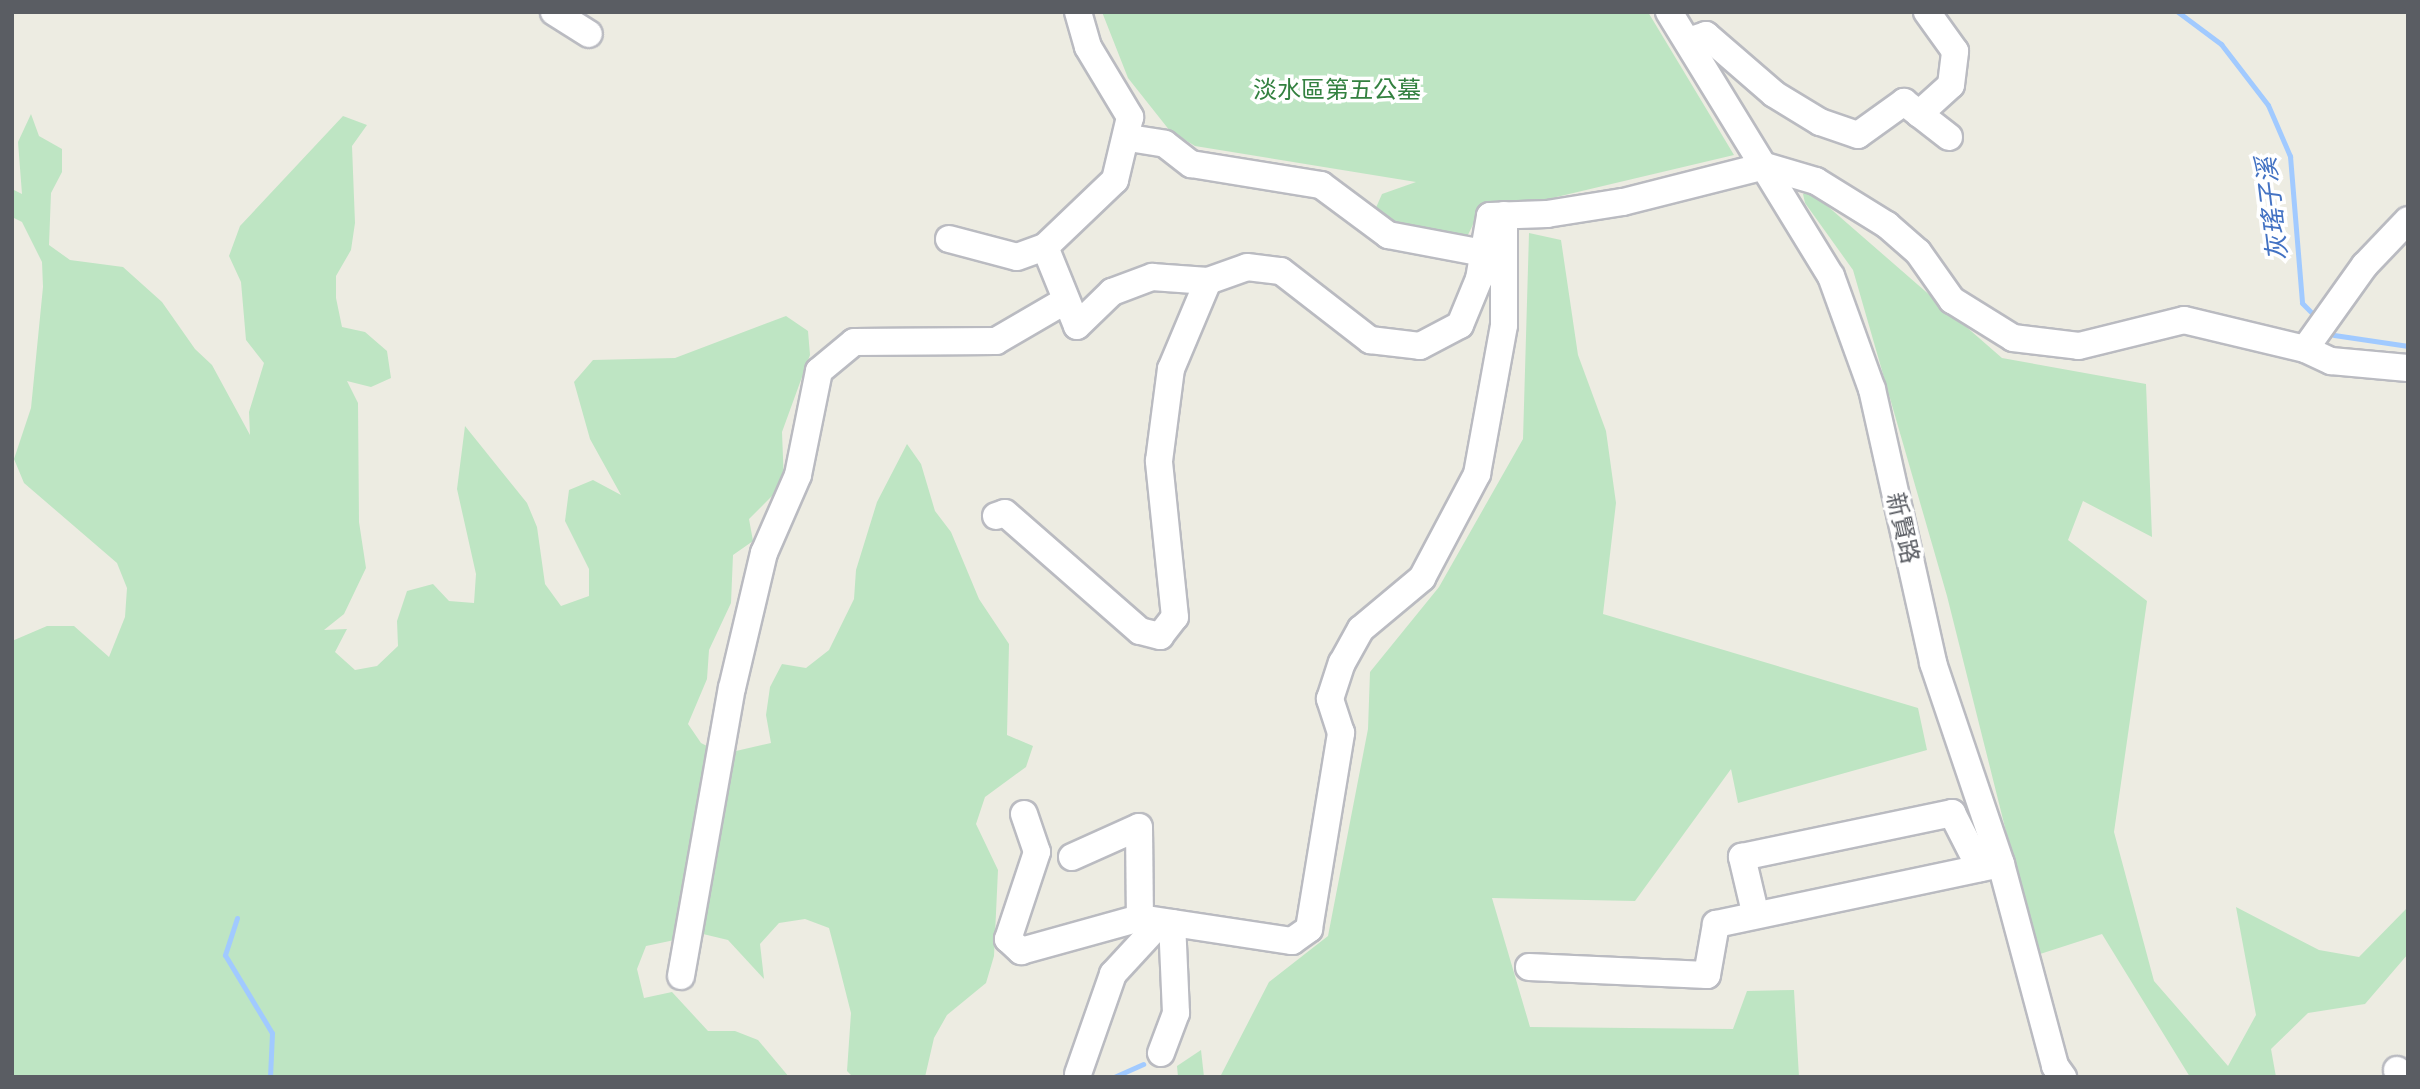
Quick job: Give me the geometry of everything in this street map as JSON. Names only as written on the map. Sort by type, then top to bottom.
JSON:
[{"type":"street","points":[[554,12],[589,34]]},
{"type":"street","points":[[948,239],[1017,257],[1045,247],[1115,180],[1129,138],[1130,117],[1088,47],[1079,12]]},
{"type":"street","name":"新賢路","points":[[1669,12],[1831,276],[1872,389],[1933,663],[1990,866],[2054,1066],[2063,1077]]},
{"type":"street","points":[[1919,114],[1951,85],[1955,51],[1927,12]]},
{"type":"street","points":[[1688,41],[1706,36],[1774,94],[1820,122],[1858,135],[1904,102],[1949,137]]},
{"type":"street","points":[[1129,138],[1166,144],[1191,164],[1321,185],[1388,235],[1483,253]]},
{"type":"street","points":[[1045,247],[1063,302],[1077,326],[1112,292],[1152,277],[1208,281],[1247,267],[1281,271],[1370,340],[1420,346],[1460,325],[1483,253],[1490,216],[1623,202],[1765,166],[1816,181],[1887,225],[1918,251],[1952,300],[2013,338],[2079,346],[2184,320],[2305,349],[2331,361],[2408,368]]},
{"type":"street","points":[[1024,814],[1037,852],[1008,939],[1021,951],[1157,921],[1292,941],[1309,929],[1341,733],[1330,699],[1342,663],[1361,629],[1422,578],[1477,474],[1504,325],[1504,215]]},
{"type":"street","points":[[2305,349],[2365,265],[2408,220]]},
{"type":"street","points":[[996,516],[1005,513],[1140,631],[1160,636],[1175,617],[1159,461],[1171,369],[1208,281]]},
{"type":"street","points":[[681,976],[732,688],[764,553],[798,475],[819,371],[854,342],[996,341],[1063,302]]},
{"type":"street","points":[[1530,967],[1707,975],[1716,924],[1755,912],[1990,866],[1952,813],[1742,857],[1755,912]]},
{"type":"street","points":[[1073,857],[1139,827],[1176,1013],[1161,1053]]},
{"type":"street","points":[[1077,1073],[1113,974],[1157,921]]},
{"type":"green space","name":"淡水區第五公墓","points":[[1102,12],[1648,12],[1734,155],[1548,199],[1484,202],[1464,243],[1371,219],[1382,194],[1416,182],[1195,146],[1170,131],[1128,78]]},
{"type":"green space","points":[[31,114],[39,136],[62,149],[62,172],[51,193],[49,245],[70,260],[123,267],[162,302],[195,349],[212,365],[250,435],[249,412],[264,363],[246,340],[241,282],[229,256],[240,226],[343,116],[367,125],[352,146],[355,223],[351,250],[336,276],[336,298],[342,327],[365,332],[387,351],[391,378],[371,387],[347,381],[358,403],[359,522],[366,568],[344,614],[324,630],[347,629],[335,652],[355,670],[377,666],[398,646],[397,621],[407,591],[433,584],[449,601],[474,603],[476,574],[457,489],[465,426],[527,503],[537,527],[545,584],[561,606],[589,596],[589,569],[565,521],[569,490],[593,480],[621,495],[590,439],[574,382],[593,360],[675,358],[786,316],[808,331],[810,355],[782,432],[784,484],[749,519],[753,541],[733,555],[731,603],[709,650],[707,679],[688,724],[701,743],[723,754],[771,743],[766,715],[770,687],[782,664],[806,668],[829,650],[854,599],[856,570],[877,502],[907,444],[921,464],[935,511],[951,532],[979,599],[1009,644],[1007,735],[1033,746],[1026,767],[985,797],[976,824],[998,870],[994,956],[986,983],[947,1015],[934,1038],[925,1077],[853,1077],[847,1071],[851,1013],[829,928],[805,919],[779,923],[760,944],[764,979],[728,940],[703,934],[646,946],[637,969],[644,998],[672,992],[708,1031],[735,1031],[758,1040],[789,1077],[12,1077],[12,641],[47,626],[74,626],[109,657],[125,617],[127,588],[117,563],[24,483],[14,459],[31,408],[43,287],[42,262],[22,222],[12,217],[12,189],[22,194],[18,142]]},
{"type":"green space","points":[[1809,190],[2002,358],[2146,384],[2152,537],[2083,501],[2068,540],[2147,601],[2114,832],[2154,981],[2228,1066],[2256,1015],[2236,907],[2319,950],[2359,957],[2408,907],[2408,954],[2365,1004],[2308,1013],[2271,1049],[2276,1077],[2190,1077],[2102,934],[2037,955],[1947,596],[1853,270],[1805,203],[1803,194]]},
{"type":"green space","points":[[1529,233],[1561,240],[1578,355],[1606,431],[1616,503],[1603,614],[1918,708],[1927,750],[1738,803],[1731,769],[1635,901],[1492,898],[1530,1027],[1733,1029],[1747,991],[1794,990],[1799,1077],[1220,1077],[1269,982],[1328,936],[1368,729],[1370,672],[1439,587],[1523,439]]},
{"type":"green space","points":[[1201,1050],[1204,1077],[1178,1077],[1177,1066]]},
{"type":"waterway","name":"灰瑤子溪","points":[[2178,12],[2221,44],[2268,105],[2290,156],[2302,303],[2311,312]]},
{"type":"waterway","name":"灰瑤子溪","points":[[2334,335],[2408,346]]},
{"type":"waterway","points":[[237,918],[225,955],[272,1033],[270,1077]]},
{"type":"waterway","points":[[1114,1077],[1143,1064]]}]
